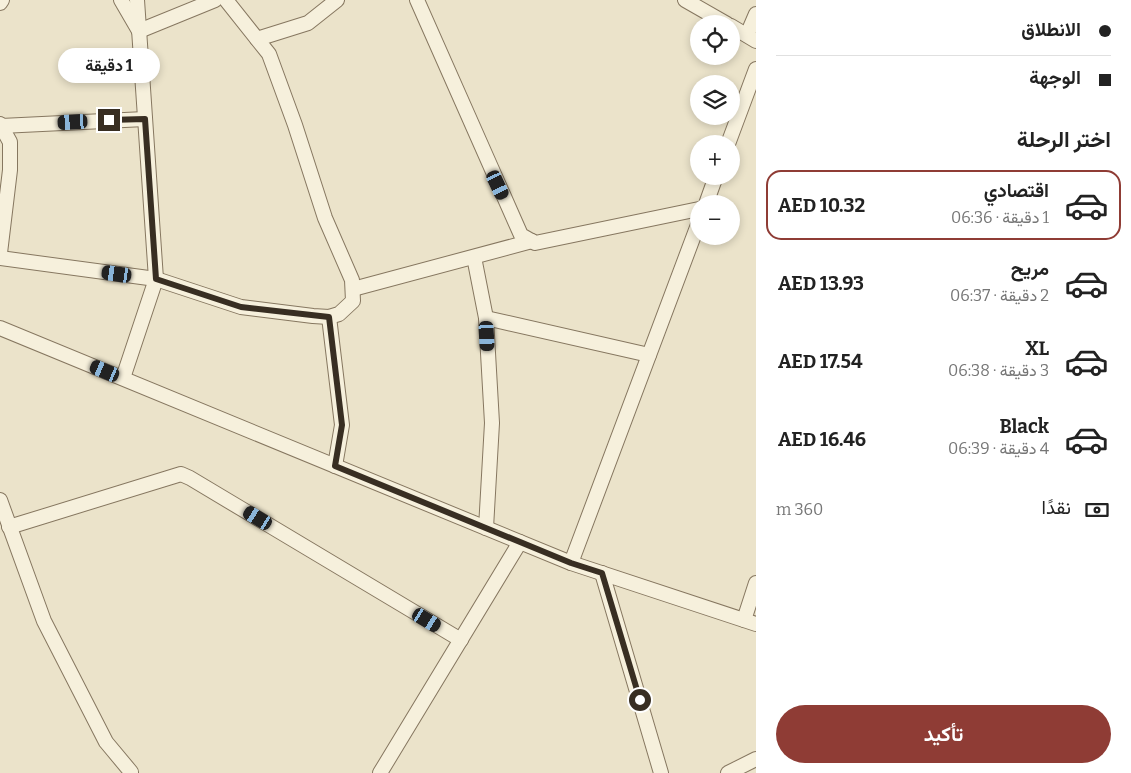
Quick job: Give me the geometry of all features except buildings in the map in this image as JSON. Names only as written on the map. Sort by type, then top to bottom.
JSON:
[{"type":"street","points":[[121,0],[139,31]]},
{"type":"street","points":[[123,378],[156,279],[137,0]]},
{"type":"street","points":[[139,31],[215,0]]},
{"type":"street","points":[[0,258],[156,279],[241,307],[329,317],[339,314],[353,301],[352,280],[325,218],[295,125],[269,54],[226,0]]},
{"type":"street","points":[[257,39],[308,24],[337,0]]},
{"type":"street","points":[[417,0],[520,235],[535,243],[690,211]]},
{"type":"street","points":[[685,0],[711,15]]},
{"type":"street","points":[[740,31],[751,38],[756,14]]},
{"type":"street","points":[[731,135],[756,69]]},
{"type":"street","points":[[0,251],[10,170],[10,142],[1,125],[145,119]]},
{"type":"street","points":[[353,289],[532,241]]},
{"type":"street","points":[[571,563],[690,245]]},
{"type":"street","points":[[474,257],[486,318],[492,423],[486,528]]},
{"type":"street","points":[[329,317],[342,425],[335,466]]},
{"type":"street","points":[[486,318],[649,355]]},
{"type":"street","points":[[0,328],[571,563],[750,622],[756,583]]},
{"type":"street","points":[[9,527],[181,474],[461,640]]},
{"type":"street","points":[[0,500],[44,621],[106,742],[132,773]]},
{"type":"street","points":[[380,773],[520,542]]},
{"type":"street","points":[[602,573],[661,773]]},
{"type":"street","points":[[728,773],[756,759]]},
{"type":"route","points":[[109,120],[145,119],[156,279],[241,307],[329,317],[342,425],[335,466],[571,563],[602,573],[640,700]]}]
